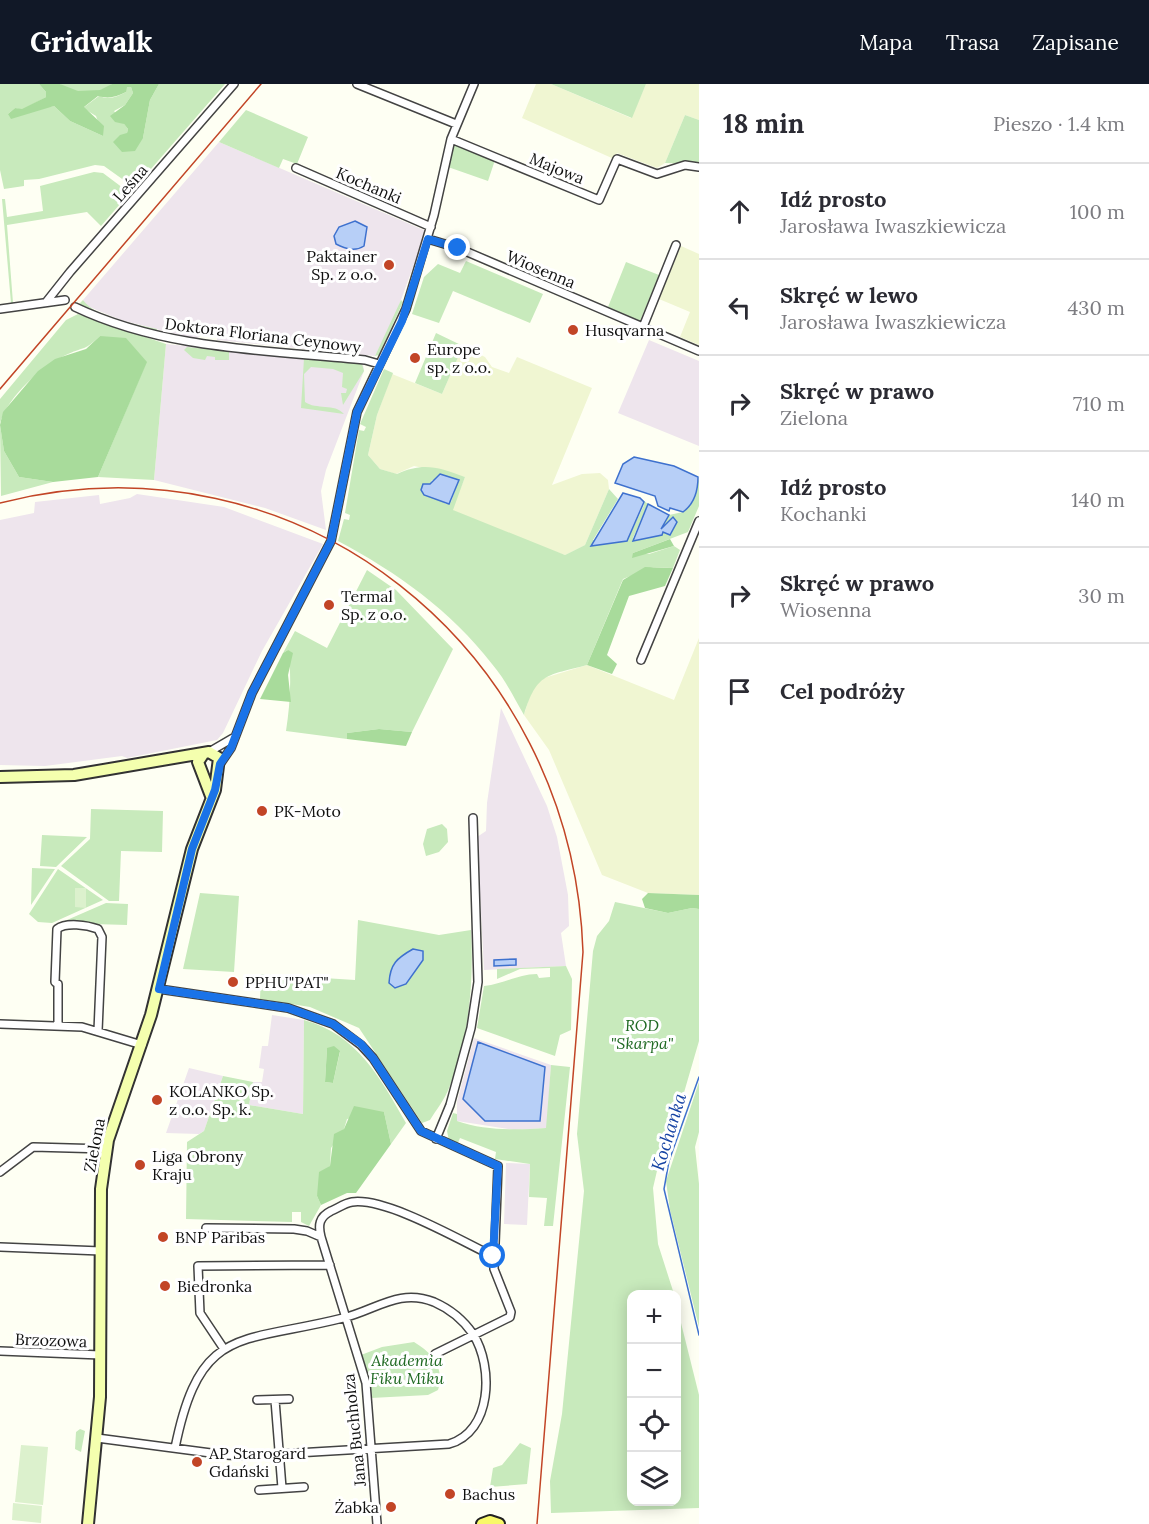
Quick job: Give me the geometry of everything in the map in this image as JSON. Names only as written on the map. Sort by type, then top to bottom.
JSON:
[{"type":"main road","points":[[482,1524],[490,1521],[499,1524]]},
{"type":"street","name":"Leśna","points":[[47,301],[234,84]]},
{"type":"street","points":[[357,84],[456,124]]},
{"type":"street","points":[[379,364],[402,321],[428,239],[451,139],[474,84]]},
{"type":"street","name":"Majowa","points":[[451,139],[599,200],[617,159],[657,174],[685,165],[699,167]]},
{"type":"street","name":"Kochanki","points":[[296,168],[431,226]]},
{"type":"street","name":"Wiosenna","points":[[428,239],[453,246],[699,351]]},
{"type":"street","points":[[643,327],[676,245]]},
{"type":"street","points":[[0,309],[65,300]]},
{"type":"street","name":"Doktora Floriana Ceynowy","points":[[75,308],[151,334],[189,342],[365,360],[379,364]]},
{"type":"street","name":"Zielona","points":[[87,1521],[97,1438],[101,1189],[106,1149],[117,1108],[142,1045],[159,989],[192,849],[215,790],[219,766],[231,748],[252,693],[331,541],[352,428],[363,396],[379,364]]},
{"type":"street","points":[[641,660],[699,521]]},
{"type":"street","points":[[211,796],[200,770],[200,756],[233,738]]},
{"type":"street","points":[[0,777],[74,775],[207,752],[219,758],[219,766],[207,774],[174,759]]},
{"type":"street","points":[[436,1140],[450,1105],[471,1028],[478,982],[472,818]]},
{"type":"street","points":[[58,1026],[58,984],[55,982],[57,929],[64,925],[90,926],[98,929],[102,937],[98,1032]]},
{"type":"street","points":[[159,989],[288,1008],[333,1024],[361,1044],[373,1058],[413,1122],[436,1140],[498,1166],[494,1269],[511,1312],[510,1317],[435,1354]]},
{"type":"street","points":[[0,1024],[82,1027],[142,1045]]},
{"type":"street","points":[[0,1172],[33,1147],[106,1149]]},
{"type":"street","name":"Jana Buchholza","points":[[376,1524],[366,1383],[321,1237],[320,1223],[325,1214],[346,1203],[359,1202],[425,1221],[493,1256]]},
{"type":"street","points":[[207,1228],[294,1229],[316,1233],[321,1237]]},
{"type":"street","points":[[0,1247],[101,1251]]},
{"type":"street","points":[[224,1349],[200,1313],[198,1266],[330,1265]]},
{"type":"street","points":[[97,1438],[235,1456],[443,1445],[459,1441],[471,1432],[480,1419],[484,1396],[483,1363],[473,1335],[445,1308],[416,1297],[393,1299],[346,1318],[266,1333],[224,1349],[202,1370],[190,1388],[175,1448]]},
{"type":"street","name":"Brzozowa","points":[[0,1351],[99,1355]]},
{"type":"street","points":[[257,1400],[289,1399]]},
{"type":"street","points":[[275,1400],[282,1488]]},
{"type":"street","points":[[259,1490],[304,1487]]},
{"type":"shaded area","points":[[219,142],[426,231],[397,311],[375,356],[217,340],[217,337],[209,336],[208,331],[201,330],[200,336],[195,339],[121,320],[87,306],[83,300]]},
{"type":"shaded area","points":[[649,340],[699,361],[699,446],[618,413]]},
{"type":"shaded area","points":[[166,344],[363,364],[364,371],[326,470],[321,491],[326,530],[265,508],[154,480]]},
{"type":"shaded area","points":[[137,494],[224,507],[323,544],[262,651],[223,733],[217,740],[127,758],[122,756],[45,766],[0,765],[0,520],[34,513],[35,502],[99,495],[100,504],[130,498]]},
{"type":"shaded area","points":[[501,708],[547,806],[557,837],[568,895],[569,926],[561,933],[566,966],[484,970],[477,837],[486,831],[487,803]]},
{"type":"shaded area","points":[[272,1015],[304,1020],[303,1114],[249,1105],[253,1082],[262,1082],[264,1069],[259,1068],[262,1046],[268,1046]]},
{"type":"shaded area","points":[[474,1038],[551,1065],[547,1128],[514,1130],[457,1121],[457,1102]]},
{"type":"shaded area","points":[[189,1068],[223,1076],[204,1131],[199,1134],[166,1133]]},
{"type":"shaded area","points":[[506,1163],[530,1164],[527,1225],[504,1224]]},
{"type":"green space","points":[[0,84],[39,84],[46,92],[46,97],[22,110],[15,108],[8,114],[54,106],[70,121],[103,136],[96,116],[83,108],[99,96],[116,97],[126,92],[126,87],[131,87],[133,93],[125,105],[114,111],[128,129],[127,133],[143,138],[150,100],[159,84],[225,84],[137,185],[132,186],[104,166],[95,165],[39,179],[24,180],[24,186],[4,189],[0,170]]},
{"type":"green space","points":[[39,84],[60,84],[78,91],[100,90],[112,84],[159,84],[150,100],[143,138],[135,151],[122,152],[113,142],[120,135],[127,133],[128,129],[124,124],[115,122],[110,116],[125,105],[133,93],[131,87],[127,87],[126,92],[116,96],[98,96],[84,107],[104,126],[103,136],[70,121],[54,106],[11,119],[8,114],[15,108],[22,109],[46,97],[46,92]]},
{"type":"green space","points":[[60,84],[112,84],[107,88],[86,92],[72,90]]},
{"type":"green space","points":[[536,84],[551,84],[631,118],[646,84],[699,84],[699,120],[685,115],[665,163],[657,168],[617,153],[614,159],[522,118]]},
{"type":"green space","points":[[551,84],[646,84],[632,118]]},
{"type":"green space","points":[[246,110],[308,137],[297,164],[283,159],[279,168],[219,142]]},
{"type":"green space","points":[[685,115],[699,120],[699,164],[665,163]]},
{"type":"green space","points":[[457,144],[495,160],[488,181],[448,167],[454,146]]},
{"type":"green space","points":[[94,172],[103,173],[127,191],[127,196],[101,226],[87,212],[7,225],[13,303],[11,303],[2,199],[5,199],[7,217],[43,211],[40,186]]},
{"type":"green space","points":[[681,246],[699,254],[699,345],[680,337],[690,312],[659,299]]},
{"type":"green space","points":[[466,261],[543,294],[530,323],[453,291],[439,323],[412,314],[424,277],[438,264],[460,273]]},
{"type":"green space","points":[[626,262],[659,275],[640,321],[608,307]]},
{"type":"green space","points":[[83,300],[89,306],[102,314],[78,305]]},
{"type":"green space","points":[[401,300],[403,302],[379,355],[375,356]]},
{"type":"green space","points":[[78,314],[166,344],[154,480],[98,477],[146,363],[100,336],[88,346],[58,359],[28,382],[10,402],[0,423],[0,399],[66,320]]},
{"type":"green space","points":[[121,320],[138,325],[157,329],[155,333]]},
{"type":"green space","points":[[436,333],[463,346],[442,394],[415,383]]},
{"type":"green space","points":[[100,336],[126,338],[147,362],[98,477],[53,482],[19,477],[4,451],[0,425],[3,412],[38,371],[55,359],[86,349]]},
{"type":"green space","points":[[463,346],[485,357],[492,367],[509,373],[517,357],[592,388],[552,485],[582,474],[600,473],[608,480],[609,489],[585,545],[565,555],[529,543],[452,510],[465,477],[414,466],[396,474],[380,469],[368,455],[377,415],[392,374],[442,394]]},
{"type":"green space","points":[[187,347],[229,351],[229,360],[215,360],[215,357],[207,356],[205,360],[193,358],[184,350]]},
{"type":"green space","points":[[304,358],[362,364],[364,371],[343,405],[341,393],[346,393],[347,389],[342,387],[343,373],[333,369],[311,367],[304,374],[305,402],[314,406],[336,409],[344,414],[301,408]]},
{"type":"green space","points":[[384,369],[393,373],[377,415],[368,455],[380,469],[397,474],[415,468],[431,467],[465,477],[453,510],[565,555],[585,545],[609,489],[618,499],[593,540],[627,541],[644,505],[643,500],[648,504],[633,538],[636,540],[661,535],[663,532],[671,533],[676,525],[671,520],[661,528],[669,515],[683,512],[694,497],[699,477],[699,506],[688,532],[633,553],[649,554],[674,546],[680,550],[673,568],[653,567],[623,579],[587,665],[545,678],[534,691],[524,715],[497,670],[459,626],[422,594],[381,566],[338,541],[344,519],[349,520],[350,515],[345,513],[359,430],[364,431],[366,427],[360,424]],"holes":[[[432,480],[458,482],[451,502],[446,504],[421,490],[423,484],[430,484]]]},
{"type":"green space","points":[[0,425],[4,451],[19,477],[53,482],[1,496]]},
{"type":"green space","points":[[670,539],[674,546],[632,558],[633,553]]},
{"type":"green space","points":[[645,567],[673,568],[665,586],[629,596],[607,655],[617,664],[612,674],[587,665],[623,580]]},
{"type":"green space","points":[[367,570],[396,590],[453,649],[412,732],[379,729],[347,733],[347,739],[286,731],[290,670],[288,650],[283,653],[295,631],[327,648]]},
{"type":"green space","points":[[699,638],[699,895],[648,893],[602,875],[549,750],[524,715],[532,688],[544,678],[587,665],[674,700]]},
{"type":"green space","points":[[288,650],[293,653],[288,675],[291,702],[260,699],[283,653]]},
{"type":"green space","points":[[379,729],[412,732],[406,746],[347,739],[347,733]]},
{"type":"green space","points":[[91,809],[163,811],[162,852],[121,851],[119,901],[109,901],[61,866],[90,839]]},
{"type":"green space","points":[[442,824],[447,829],[448,842],[439,852],[426,856],[423,844],[427,829]]},
{"type":"green space","points":[[42,835],[87,837],[56,867],[40,866]]},
{"type":"green space","points":[[32,868],[55,869],[31,905]]},
{"type":"green space","points":[[58,869],[103,900],[52,923],[38,922],[29,914]]},
{"type":"green space","points":[[75,888],[86,888],[86,908],[75,907]]},
{"type":"green space","points":[[200,893],[239,896],[234,972],[183,969]]},
{"type":"green space","points":[[648,893],[699,895],[699,909],[692,908],[668,913],[645,908],[642,899]]},
{"type":"green space","name":"ROD \"Skarpa\"","points":[[615,902],[668,913],[692,908],[699,909],[699,1041],[683,1096],[669,1119],[653,1188],[658,1244],[673,1290],[627,1290],[627,1506],[681,1506],[681,1323],[699,1395],[699,1508],[551,1513],[550,1481],[562,1414],[584,1191],[577,1134],[593,951],[597,936],[609,921]]},
{"type":"green space","points":[[106,903],[128,904],[127,925],[60,923]]},
{"type":"green space","points":[[358,920],[439,935],[471,930],[471,990],[461,1050],[445,1096],[430,1120],[422,1123],[359,1028],[310,1007],[260,999],[261,974],[355,980]]},
{"type":"green space","points":[[566,966],[572,979],[571,1030],[560,1035],[555,1056],[477,1028],[484,986],[530,974],[537,974],[539,978],[550,977],[550,968],[520,969],[497,979],[497,969]]},
{"type":"green space","points":[[304,1020],[339,1036],[366,1060],[406,1123],[391,1144],[384,1112],[347,1119],[344,1129],[331,1148],[330,1166],[317,1196],[321,1205],[309,1226],[301,1222],[301,1212],[292,1212],[292,1222],[186,1219],[187,1142],[204,1131],[223,1076],[253,1082],[249,1105],[303,1114]],"holes":[[[327,1048],[340,1052],[333,1083],[325,1082]]]},
{"type":"green space","points":[[334,1046],[340,1051],[333,1083],[325,1082],[327,1048]]},
{"type":"green space","points":[[551,1065],[570,1067],[553,1226],[544,1226],[547,1198],[529,1197],[530,1164],[495,1159],[496,1152],[460,1138],[457,1145],[449,1141],[447,1131],[453,1113],[457,1114],[457,1121],[479,1127],[546,1128]]},
{"type":"green space","points":[[699,1082],[699,1132],[695,1147],[699,1184],[699,1327],[670,1210],[666,1181]]},
{"type":"green space","points":[[354,1106],[384,1112],[391,1144],[356,1193],[347,1193],[321,1205],[317,1196],[319,1172],[330,1166],[334,1134],[344,1129]]},
{"type":"green space","name":"Akademia Fiku Miku","points":[[414,1342],[431,1356],[438,1368],[440,1382],[438,1390],[428,1395],[371,1398],[361,1355],[382,1347]]},
{"type":"green space","points":[[420,1362],[424,1384],[414,1386],[410,1364]]},
{"type":"green space","points":[[80,1429],[85,1431],[81,1452],[75,1449],[76,1432]]},
{"type":"green space","points":[[520,1443],[531,1448],[527,1484],[490,1487],[493,1468],[502,1465]]},
{"type":"green space","points":[[21,1445],[48,1447],[43,1505],[15,1502]]},
{"type":"green space","points":[[13,1503],[42,1506],[41,1523],[12,1520]]},
{"type":"water","points":[[355,221],[367,227],[364,246],[350,249],[336,244],[334,236],[339,227]]},
{"type":"water","points":[[634,457],[674,466],[698,477],[695,496],[687,509],[683,512],[670,508],[669,511],[658,506],[655,496],[615,483],[623,464]]},
{"type":"water","points":[[440,474],[459,480],[449,504],[424,495],[421,490],[423,484],[430,484]]},
{"type":"water","points":[[623,493],[640,498],[644,502],[627,541],[591,546]]},
{"type":"water","points":[[648,504],[669,515],[661,529],[673,517],[677,522],[670,535],[663,532],[662,535],[633,541]]},
{"type":"water","points":[[413,949],[423,951],[423,960],[406,984],[395,988],[389,983],[393,966],[403,955]]},
{"type":"water","points":[[516,959],[516,965],[494,966],[494,960]]},
{"type":"water","points":[[478,1042],[545,1067],[540,1121],[485,1121],[463,1099]]},
{"type":"waterway","name":"Kochanka","points":[[699,1077],[669,1161],[664,1189],[699,1335]]},
{"type":"railway","points":[[0,389],[261,84]]},
{"type":"railway","points":[[0,503],[110,488],[216,498],[313,532],[400,585],[473,657],[530,743],[567,843],[583,952],[537,1524]]},
{"type":"place","name":"Paktainer Sp. z o.o.","points":[[389,265]]},
{"type":"place","name":"Husqvarna","points":[[573,330]]},
{"type":"place","name":"Europe sp. z o.o.","points":[[415,358]]},
{"type":"place","name":"Termal Sp. z o.o.","points":[[329,605]]},
{"type":"place","name":"PK-Moto","points":[[262,811]]},
{"type":"place","name":"PPHU\"PAT\"","points":[[233,982]]},
{"type":"place","name":"KOLANKO Sp. z o.o. Sp. k.","points":[[157,1100]]},
{"type":"place","name":"Liga Obrony Kraju","points":[[140,1165]]},
{"type":"place","name":"BNP Paribas","points":[[163,1237]]},
{"type":"place","name":"Biedronka","points":[[165,1286]]},
{"type":"place","name":"AP Starogard Gdański","points":[[197,1462]]},
{"type":"place","name":"Bachus","points":[[450,1494]]},
{"type":"place","name":"Żabka","points":[[391,1507]]},
{"type":"route","points":[[458,248],[428,239],[402,321],[363,396],[350,436],[331,541],[252,693],[231,748],[220,764],[215,790],[192,849],[159,989],[303,1012],[333,1024],[361,1044],[373,1058],[421,1131],[498,1166],[493,1256]]}]
